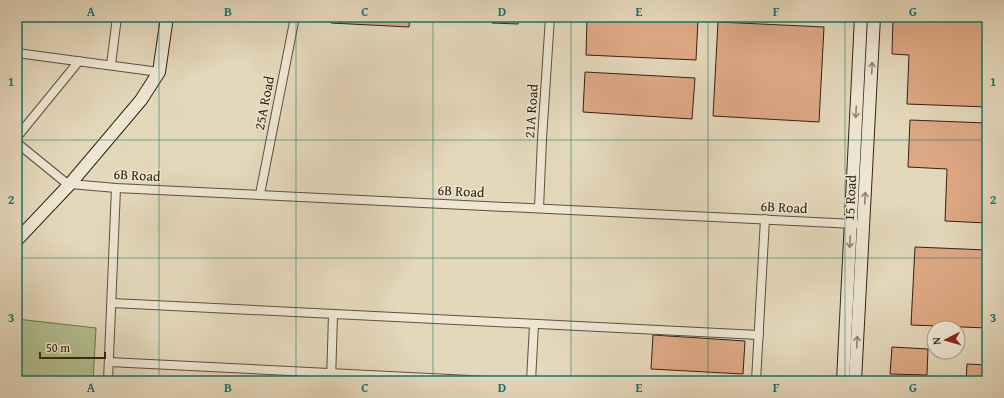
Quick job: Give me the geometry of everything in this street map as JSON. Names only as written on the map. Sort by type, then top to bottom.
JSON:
[{"type":"street","points":[[111,65],[117,17]]},
{"type":"street","points":[[17,240],[70,184],[141,100],[159,72],[167,17]]},
{"type":"street","name":"25A Road","points":[[260,194],[294,17]]},
{"type":"street","name":"21A Road","points":[[539,208],[550,17]]},
{"type":"street","name":"15 Road","points":[[843,381],[861,17]]},
{"type":"street","name":"15 Road","points":[[855,381],[874,17]]},
{"type":"street","points":[[17,53],[159,72]]},
{"type":"street","points":[[17,137],[79,61]]},
{"type":"street","points":[[17,143],[58,177],[70,184]]},
{"type":"street","name":"6B Road","points":[[70,184],[116,188],[864,224]]},
{"type":"street","points":[[108,381],[116,188]]},
{"type":"street","points":[[756,381],[765,219]]},
{"type":"street","points":[[112,303],[759,335]]},
{"type":"street","points":[[332,377],[334,315]]},
{"type":"street","points":[[531,381],[534,324]]},
{"type":"street","points":[[108,362],[332,377],[490,381]]},
{"type":"green space","points":[[17,319],[96,328],[93,381],[17,381]]},
{"type":"building","points":[[331,17],[410,17],[409,27],[331,23]]},
{"type":"building","points":[[492,17],[519,17],[518,24],[492,23]]},
{"type":"building","points":[[587,17],[650,17],[698,20],[696,60],[586,55]]},
{"type":"building","points":[[893,17],[987,17],[987,107],[907,104],[909,55],[892,54]]},
{"type":"building","points":[[718,22],[824,27],[819,122],[713,116]]},
{"type":"building","points":[[585,72],[695,78],[692,119],[583,112]]},
{"type":"building","points":[[910,120],[987,123],[987,223],[945,221],[947,169],[908,167]]},
{"type":"building","points":[[915,247],[987,250],[987,328],[966,327],[966,320],[926,320],[926,326],[911,325]]},
{"type":"building","points":[[653,335],[745,341],[743,374],[651,369]]},
{"type":"building","points":[[892,347],[926,349],[927,375],[890,374]]},
{"type":"building","points":[[967,364],[987,365],[987,381],[966,381]]}]
